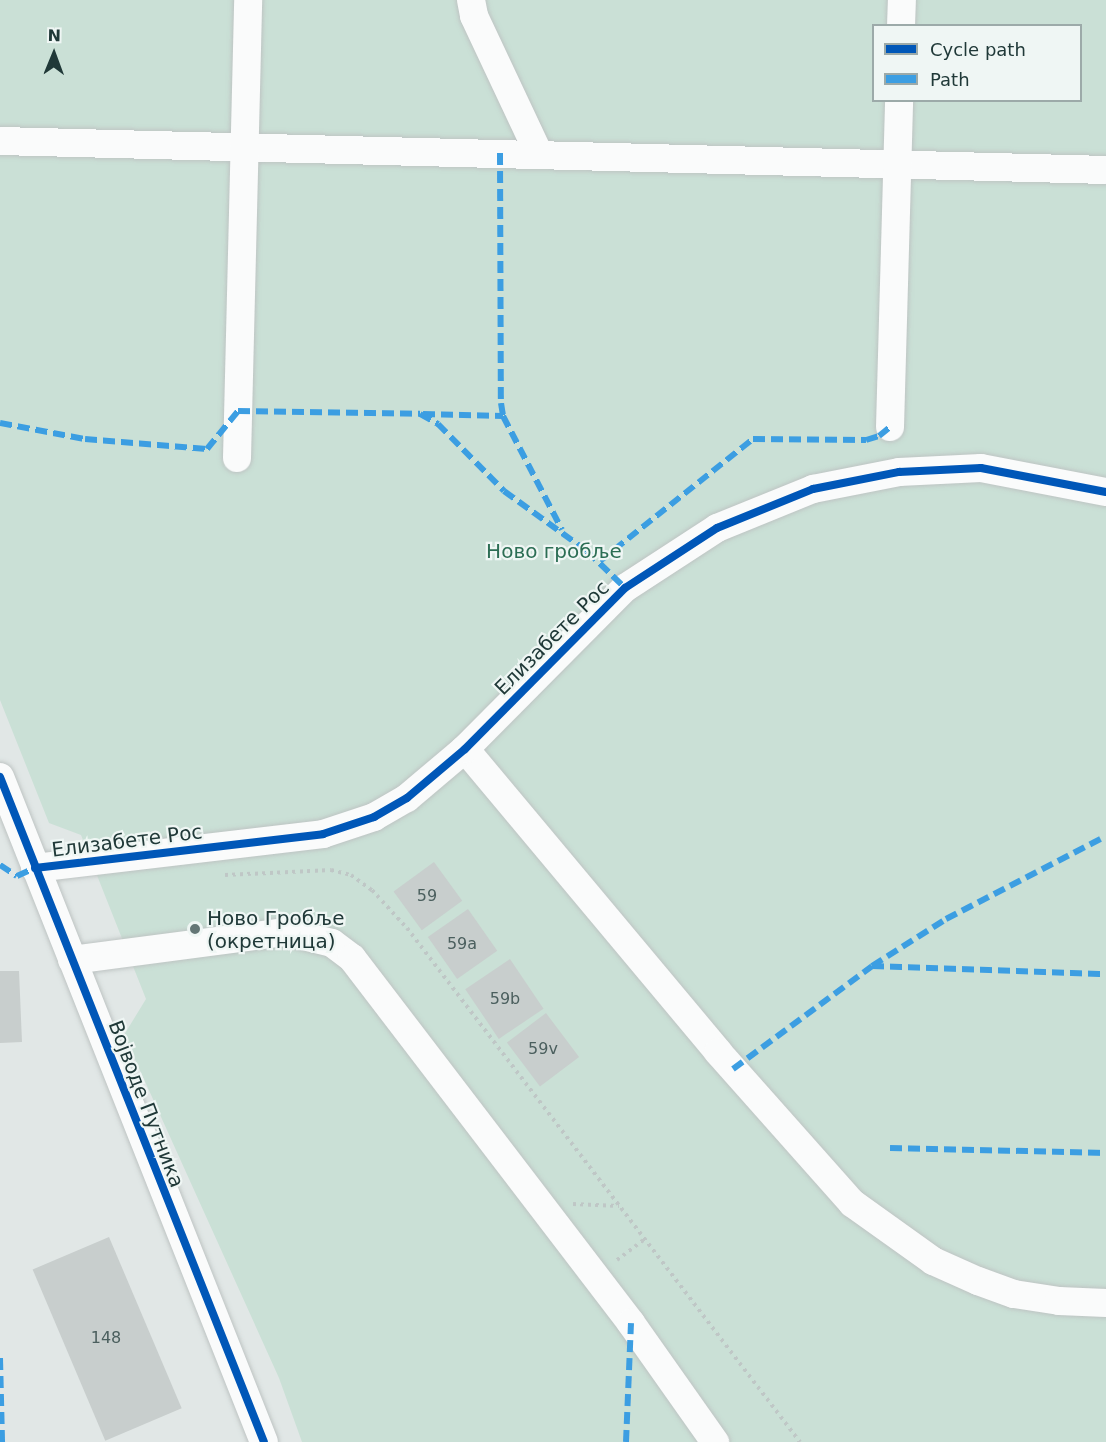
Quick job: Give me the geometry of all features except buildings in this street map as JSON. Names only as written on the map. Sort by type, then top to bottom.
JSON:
[{"type":"street","points":[[237,458],[248,0]]},
{"type":"street","points":[[471,0],[474,16],[539,154]]},
{"type":"street","points":[[901,24],[902,0]]},
{"type":"street","points":[[890,427],[899,102]]},
{"type":"street","points":[[0,141],[1106,170]]},
{"type":"street","name":"Елизабете Рос","points":[[36,868],[292,838],[351,827],[407,798],[465,749],[625,588],[717,528],[765,507],[832,485],[929,469],[1014,472],[1106,492]]},
{"type":"street","points":[[465,749],[710,1043],[852,1203],[933,1261],[978,1281],[1036,1298],[1106,1303]]},
{"type":"street","name":"Војводе Путника","points":[[0,777],[264,1442]]},
{"type":"street","points":[[72,960],[286,932],[332,943],[352,958],[539,1203],[715,1442]]},
{"type":"path","points":[[214,876],[331,870],[351,875],[372,890],[407,928],[800,1442]]},
{"type":"path","points":[[539,1203],[620,1206]]},
{"type":"path","points":[[612,1264],[645,1239]]},
{"type":"green space","name":"Ново гробље","points":[[0,0],[1106,0],[1106,1442],[302,1442],[279,1378],[124,1035],[146,999],[81,835],[49,823],[0,700]]},
{"type":"marked path","points":[[500,153],[501,403],[503,416],[562,530]]},
{"type":"marked path","points":[[0,423],[85,439],[207,449],[238,411],[420,414],[438,424],[504,491],[587,551],[625,588]]},
{"type":"marked path","points":[[423,414],[503,416]]},
{"type":"marked path","points":[[600,561],[753,439],[866,440],[879,436],[890,427]]},
{"type":"marked path","points":[[733,1069],[872,966],[946,919],[1106,836]]},
{"type":"marked path","points":[[0,865],[17,876],[35,868]]},
{"type":"marked path","points":[[872,966],[1106,974]]},
{"type":"marked path","points":[[890,1148],[1106,1153]]},
{"type":"marked path","points":[[626,1442],[631,1323]]},
{"type":"marked path","points":[[0,1358],[2,1442]]},
{"type":"cycle path","points":[[35,868],[323,834],[374,817],[407,798],[465,749],[625,588],[717,528],[813,489],[899,472],[981,468],[1106,492]]},
{"type":"cycle path","points":[[0,777],[264,1442]]},
{"type":"place","name":"Ново Гробље (окретница)","points":[[195,929]]}]
